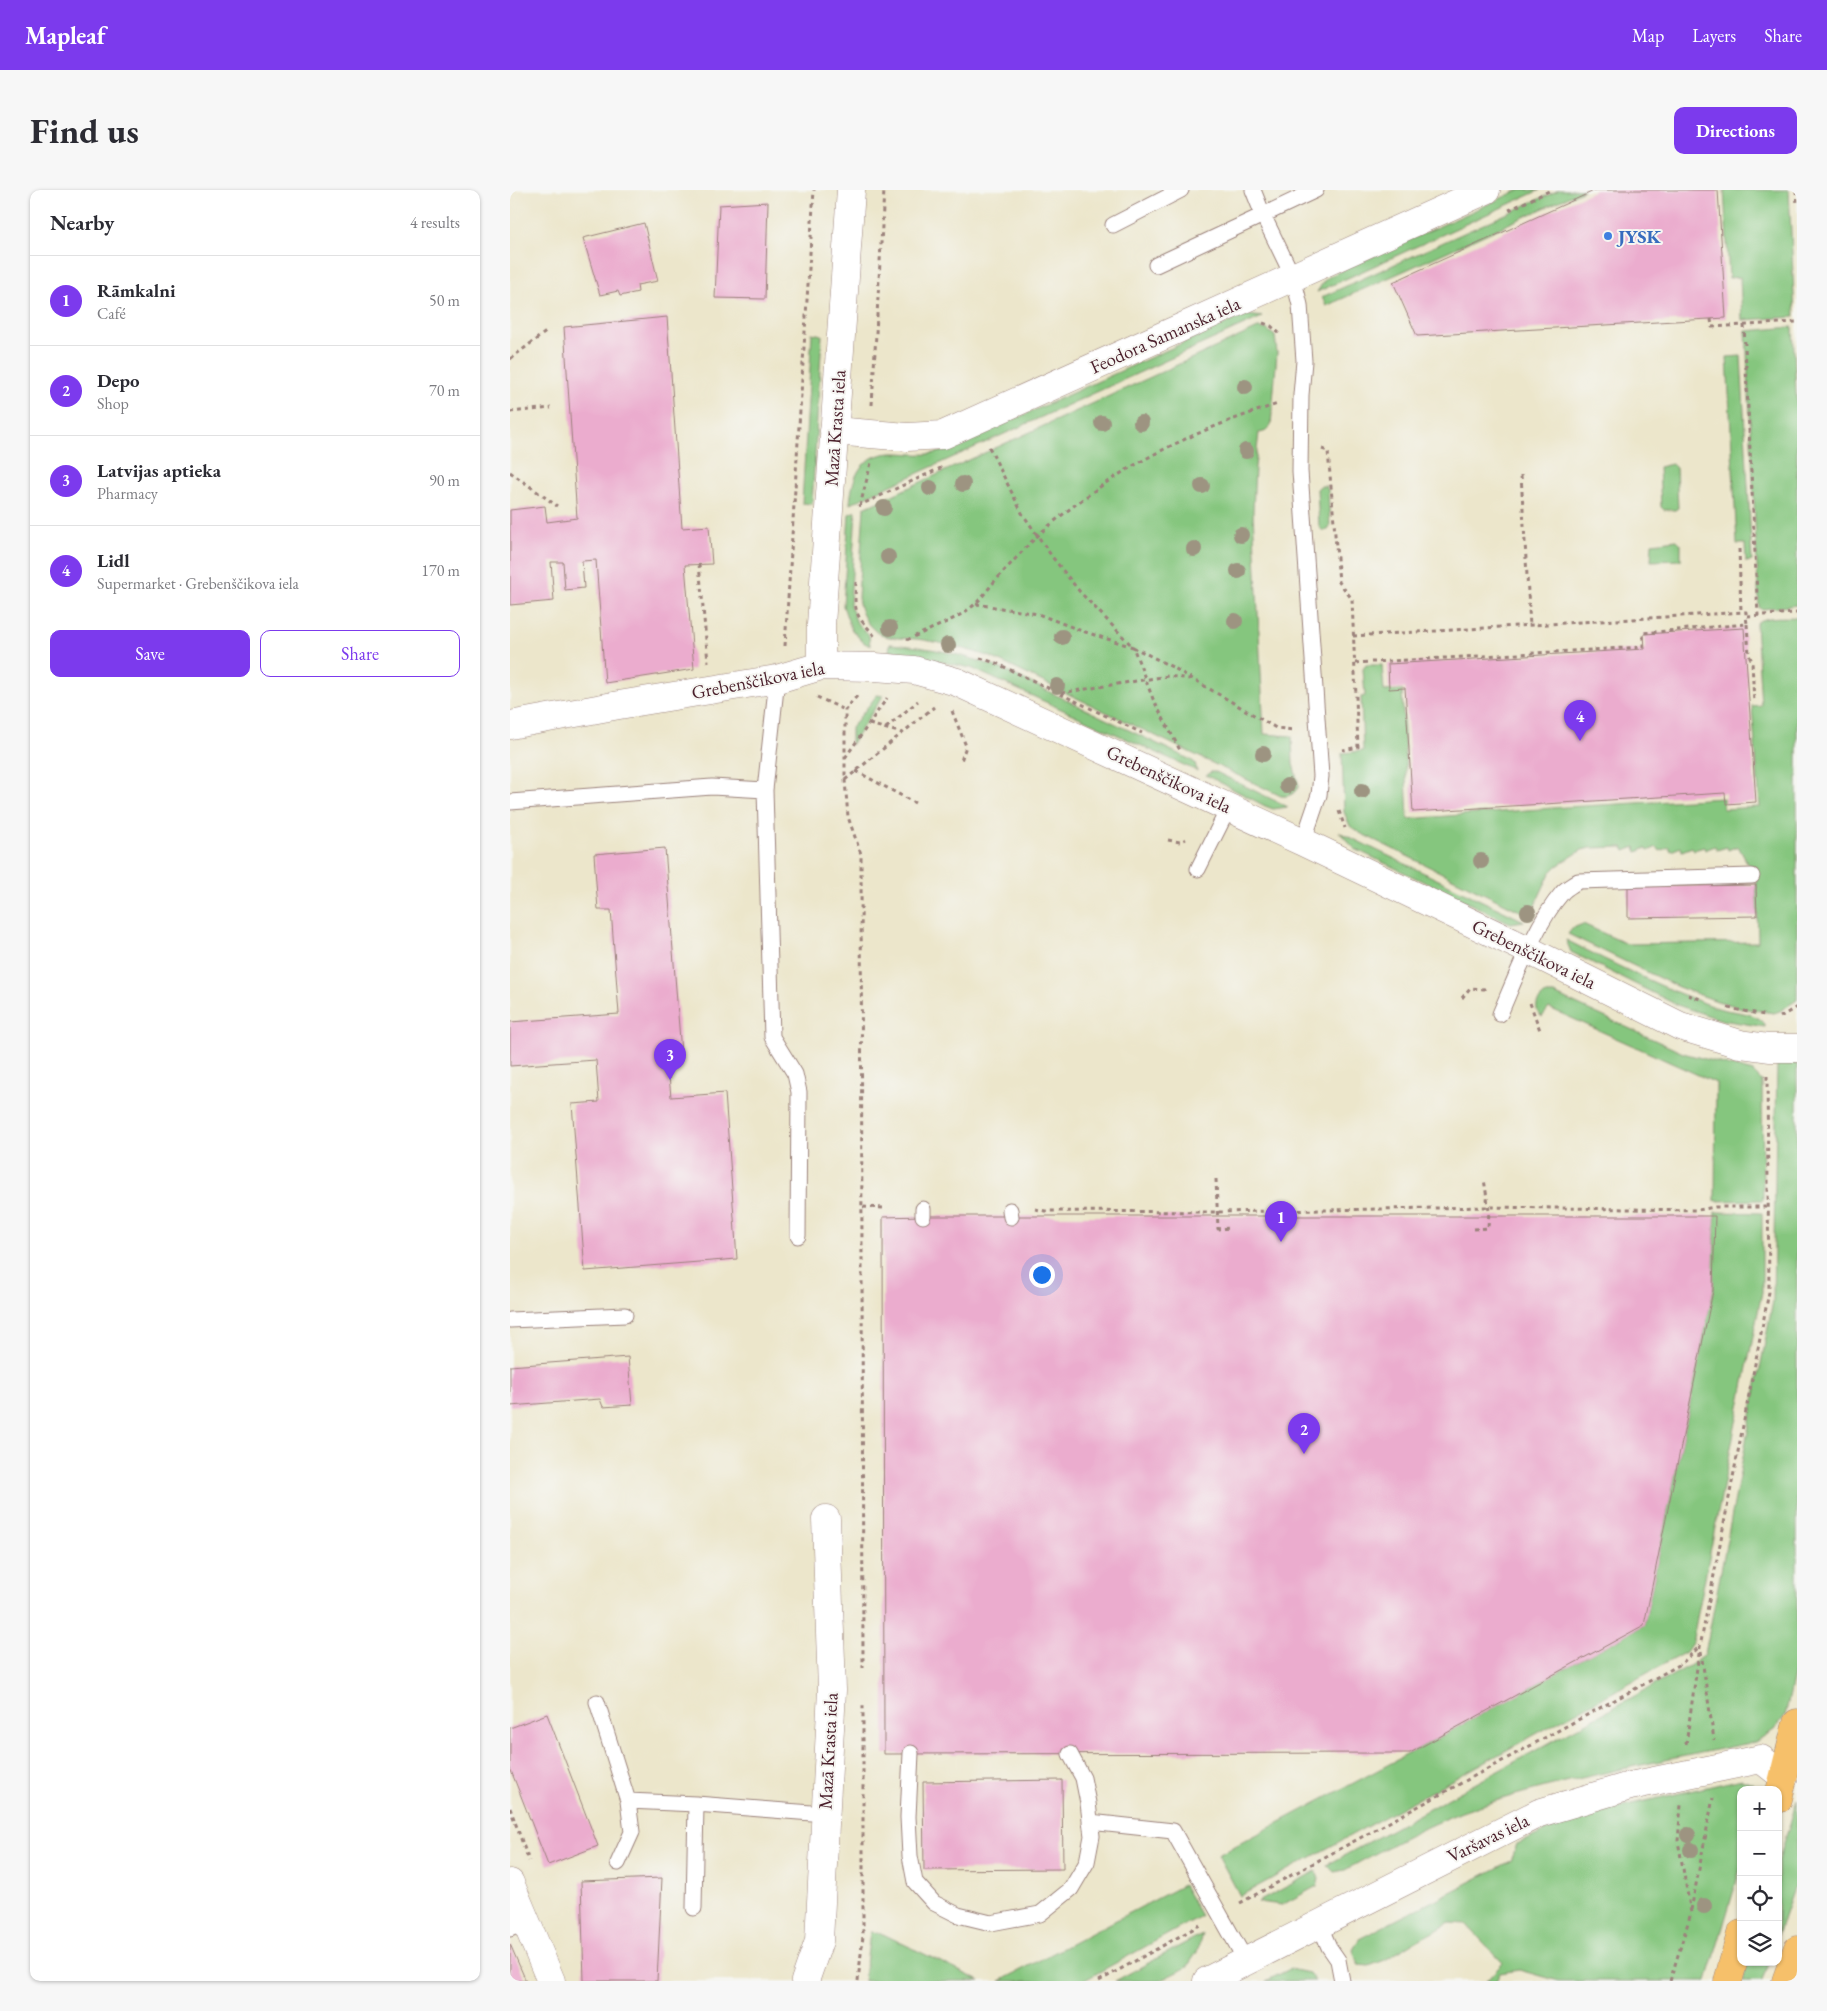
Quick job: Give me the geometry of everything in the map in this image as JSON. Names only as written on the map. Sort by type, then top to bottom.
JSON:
[{"type":"highway","points":[[1781,1786],[1797,1723]]},
{"type":"highway","points":[[1728,1981],[1737,1948]]},
{"type":"highway","points":[[1786,1981],[1797,1950]]},
{"type":"street","name":"Mazā Krasta iela","points":[[821,666],[821,624],[851,190]]},
{"type":"street","name":"Feodora Samanska iela","points":[[834,431],[907,437],[942,435],[1486,190]]},
{"type":"street","name":"Grebenščikova iela","points":[[510,725],[619,704],[777,679],[821,666],[914,670],[957,682],[1229,807],[1528,950],[1680,1026],[1740,1044],[1769,1048],[1797,1048]]},
{"type":"street","name":"Mazā Krasta iela","points":[[805,1981],[819,1941],[832,1690],[826,1519]]},
{"type":"street","name":"Varšavas iela","points":[[1207,1981],[1539,1813],[1630,1786],[1761,1759],[1780,1786]]},
{"type":"street","points":[[521,1876],[518,1926],[551,1981]]},
{"type":"lane","points":[[1113,225],[1181,190]]},
{"type":"lane","points":[[1253,190],[1293,277],[1300,305],[1304,361],[1301,394],[1300,471],[1321,776],[1319,795],[1303,842]]},
{"type":"lane","points":[[1156,265],[1316,190]]},
{"type":"lane","points":[[777,679],[765,790],[772,1037],[795,1074],[799,1092],[798,1236]]},
{"type":"lane","points":[[510,802],[712,787],[765,790]]},
{"type":"lane","points":[[1198,869],[1229,807]]},
{"type":"lane","points":[[1500,1014],[1528,950],[1550,909],[1563,891],[1578,881],[1752,876]]},
{"type":"lane","points":[[510,1320],[625,1315]]},
{"type":"lane","points":[[597,1702],[628,1801],[632,1832],[618,1863]]},
{"type":"lane","points":[[910,1753],[908,1817],[910,1856],[915,1882],[934,1903],[958,1915],[991,1923],[1040,1914],[1071,1889],[1087,1862],[1092,1836],[1090,1822],[1083,1778],[1070,1754]]},
{"type":"lane","points":[[628,1801],[825,1814]]},
{"type":"lane","points":[[694,1908],[696,1804]]},
{"type":"lane","points":[[1090,1822],[1173,1832],[1246,1961]]},
{"type":"lane","points":[[1319,1924],[1329,1947],[1338,1960],[1342,1981]]},
{"type":"path","points":[[777,679],[785,652],[814,190]]},
{"type":"path","points":[[860,512],[871,462],[884,190]]},
{"type":"path","points":[[1796,190],[1797,205]]},
{"type":"path","points":[[1711,319],[1712,327],[1797,322]]},
{"type":"path","points":[[1744,325],[1758,616]]},
{"type":"path","points":[[510,359],[547,331]]},
{"type":"path","points":[[902,642],[960,616],[976,604],[1048,526],[1087,496],[1140,461],[1166,447],[1204,431],[1278,404]]},
{"type":"path","points":[[510,412],[551,408]]},
{"type":"path","points":[[989,445],[1022,513],[1038,537],[1080,592],[1133,647],[1144,680],[1181,752]]},
{"type":"path","points":[[1328,451],[1338,582],[1352,599],[1358,747],[1337,751]]},
{"type":"path","points":[[510,472],[557,506]]},
{"type":"path","points":[[1521,476],[1530,626]]},
{"type":"path","points":[[1738,549],[1741,612]]},
{"type":"path","points":[[699,564],[708,666]]},
{"type":"path","points":[[856,575],[855,604],[861,620],[871,629],[877,644]]},
{"type":"path","points":[[976,604],[1038,614],[1082,631],[1133,647],[1276,728]]},
{"type":"path","points":[[1353,636],[1746,612],[1749,655],[1752,661],[1754,703]]},
{"type":"path","points":[[1746,616],[1797,613]]},
{"type":"path","points":[[1355,663],[1644,647],[1643,632],[1747,624]]},
{"type":"path","points":[[1060,693],[1168,676],[1192,679]]},
{"type":"path","points":[[844,760],[892,691]]},
{"type":"path","points":[[886,728],[919,700]]},
{"type":"path","points":[[845,780],[939,703]]},
{"type":"path","points":[[950,705],[966,746],[961,761]]},
{"type":"path","points":[[869,724],[903,733]]},
{"type":"path","points":[[844,734],[848,816],[861,854],[863,1676]]},
{"type":"path","points":[[856,771],[915,803]]},
{"type":"path","points":[[1339,804],[1339,812],[1347,832]]},
{"type":"path","points":[[1670,1981],[1691,1913],[1678,1841],[1682,1776],[1700,1647],[1769,1292],[1770,1208],[1767,1069],[1769,1048],[1778,1019],[1797,1007]]},
{"type":"path","points":[[1216,1179],[1218,1228],[1230,1228]]},
{"type":"path","points":[[1474,1229],[1488,1228],[1488,1207],[1484,1179]]},
{"type":"path","points":[[862,1207],[885,1208]]},
{"type":"path","points":[[1035,1209],[1046,1211],[1216,1212],[1488,1207],[1698,1210],[1715,1207],[1770,1208]]},
{"type":"path","points":[[1098,1981],[1681,1664],[1700,1647]]},
{"type":"path","points":[[858,1981],[863,1936],[863,1696]]},
{"type":"path","points":[[510,1808],[521,1876]]},
{"type":"green space","points":[[1519,190],[1540,190],[1317,292],[1324,281],[1330,276]]},
{"type":"green space","points":[[1559,190],[1584,190],[1326,306],[1322,297]]},
{"type":"green space","points":[[1724,190],[1789,190],[1795,317],[1742,320],[1740,277],[1729,278]]},
{"type":"green space","points":[[1248,315],[1262,317],[850,504],[856,476],[860,468],[873,457],[893,453],[924,454],[944,451]]},
{"type":"green space","points":[[1793,327],[1797,414],[1797,605],[1763,609],[1759,608],[1746,331]]},
{"type":"green space","points":[[1258,328],[1266,329],[1275,336],[1277,353],[1271,425],[1264,432],[1259,433],[1253,512],[1264,734],[1292,736],[1293,764],[1299,786],[1293,793],[1281,796],[991,657],[958,647],[920,639],[889,637],[876,632],[867,622],[861,610],[858,597],[864,508]]},
{"type":"green space","points":[[812,333],[822,335],[812,504],[802,503]]},
{"type":"green space","points":[[1741,356],[1752,561],[1746,562],[1745,544],[1737,544],[1727,357]]},
{"type":"green space","points":[[1672,464],[1676,468],[1678,508],[1675,510],[1664,510],[1661,507],[1659,467]]},
{"type":"green space","points":[[1320,486],[1326,486],[1328,490],[1330,527],[1328,530],[1323,531],[1319,527],[1317,489]]},
{"type":"green space","points":[[856,511],[850,605],[857,623],[869,635],[870,646],[863,642],[851,629],[843,606],[849,514]]},
{"type":"green space","points":[[1677,540],[1681,544],[1681,560],[1651,561],[1652,543]]},
{"type":"green space","points":[[1797,617],[1797,1000],[1780,1011],[1774,1013],[1746,1009],[1678,987],[1568,934],[1573,928],[1583,924],[1627,944],[1758,942],[1756,867],[1749,866],[1738,846],[1728,850],[1727,847],[1717,850],[1715,846],[1705,850],[1704,847],[1694,850],[1692,847],[1682,851],[1681,847],[1671,851],[1669,847],[1660,851],[1657,847],[1648,851],[1646,848],[1637,852],[1635,847],[1625,851],[1623,847],[1582,850],[1557,866],[1550,873],[1530,916],[1360,833],[1350,826],[1344,812],[1342,753],[1363,751],[1361,697],[1365,696],[1363,669],[1366,665],[1382,665],[1384,691],[1402,690],[1408,819],[1723,798],[1723,809],[1760,807],[1752,706],[1761,705],[1756,623],[1770,618]]},
{"type":"green space","points":[[890,644],[948,652],[1004,670],[1191,760],[1195,763],[1197,771],[971,668],[889,651]]},
{"type":"green space","points":[[877,695],[883,696],[851,745],[851,728]]},
{"type":"green space","points":[[1216,772],[1288,807],[1273,809],[1265,806],[1206,775]]},
{"type":"green space","points":[[1339,832],[1524,921],[1511,923],[1506,921],[1355,849]]},
{"type":"green space","points":[[1566,940],[1622,968],[1679,993],[1724,1010],[1756,1017],[1765,1024],[1765,1027],[1722,1020],[1677,1005],[1571,952]]},
{"type":"green space","points":[[1546,994],[1554,994],[1683,1053],[1753,1072],[1762,1081],[1763,1200],[1715,1201],[1716,1083],[1549,1008],[1542,1017],[1537,1011],[1537,1005]]},
{"type":"green space","points":[[1777,1063],[1797,1064],[1797,1662],[1785,1716],[1774,1730],[1755,1742],[1547,1786],[1479,1806],[1427,1827],[1345,1870],[1334,1872],[1327,1865],[1691,1665],[1705,1654],[1773,1301]]},
{"type":"green space","points":[[1715,1212],[1762,1213],[1762,1292],[1692,1643],[1686,1652],[1240,1896],[1218,1855],[1644,1625],[1713,1291]]},
{"type":"green space","points":[[1742,1779],[1752,1783],[1753,1786],[1737,1786],[1737,1880],[1707,1981],[1558,1981],[1519,1970],[1500,1973],[1496,1981],[1486,1981],[1503,1963],[1466,1924],[1450,1923],[1385,1960],[1369,1966],[1358,1965],[1353,1950],[1359,1939],[1511,1861],[1517,1844],[1580,1816]]},
{"type":"green space","points":[[1797,1800],[1797,1880],[1782,1923],[1782,1876],[1782,1850]]},
{"type":"green space","points":[[1316,1871],[1319,1879],[1317,1886],[1282,1905],[1258,1902]]},
{"type":"green space","points":[[1183,1885],[1201,1916],[1083,1981],[1000,1981]]},
{"type":"green space","points":[[870,1932],[883,1934],[980,1981],[864,1981]]},
{"type":"green space","points":[[1202,1934],[1197,1952],[1187,1967],[1159,1981],[1115,1981]]},
{"type":"green space","points":[[1747,1966],[1767,1966],[1762,1981],[1743,1981]]},
{"type":"green space","points":[[1290,1969],[1309,1973],[1315,1981],[1266,1981]]},
{"type":"building","name":"JYSK","points":[[1596,190],[1718,190],[1726,318],[1417,336],[1393,282]]},
{"type":"building","points":[[768,202],[765,299],[715,298],[719,205]]},
{"type":"building","points":[[644,223],[658,281],[637,285],[638,292],[620,296],[618,291],[600,295],[583,238]]},
{"type":"building","points":[[667,317],[682,528],[709,526],[712,564],[685,565],[694,669],[605,683],[596,560],[582,561],[584,588],[565,590],[563,562],[551,562],[554,601],[510,605],[510,510],[545,506],[547,522],[577,518],[564,327]]},
{"type":"building","points":[[1744,628],[1756,802],[1726,804],[1725,793],[1413,812],[1405,688],[1389,689],[1388,664],[1645,649],[1644,634]]},
{"type":"building","points":[[665,848],[681,1053],[667,1055],[671,1097],[725,1093],[737,1259],[585,1271],[572,1104],[599,1102],[596,1060],[510,1066],[510,1022],[619,1014],[611,910],[598,910],[594,854]]},
{"type":"building","points":[[1756,885],[1757,916],[1628,918],[1628,887]]},
{"type":"building","points":[[1715,1216],[1713,1291],[1644,1625],[1410,1753],[884,1754],[883,1217]]},
{"type":"building","points":[[628,1357],[632,1405],[603,1407],[600,1399],[510,1406],[510,1366]]},
{"type":"building","points":[[547,1714],[598,1846],[548,1865],[510,1768],[510,1728]]},
{"type":"building","points":[[1062,1780],[1063,1869],[924,1870],[923,1782]]},
{"type":"building","points":[[662,1878],[657,1981],[584,1981],[581,1881]]},
{"type":"building","points":[[510,1944],[526,1981],[510,1981]]},
{"type":"place","name":"JYSK","points":[[1608,236]]},
{"type":"place","name":"Lidl","points":[[1580,741]]},
{"type":"place","name":"Latvijas aptieka","points":[[670,1080]]},
{"type":"place","name":"Rāmkalni","points":[[1281,1242]]},
{"type":"place","name":"Depo","points":[[1304,1454]]}]
